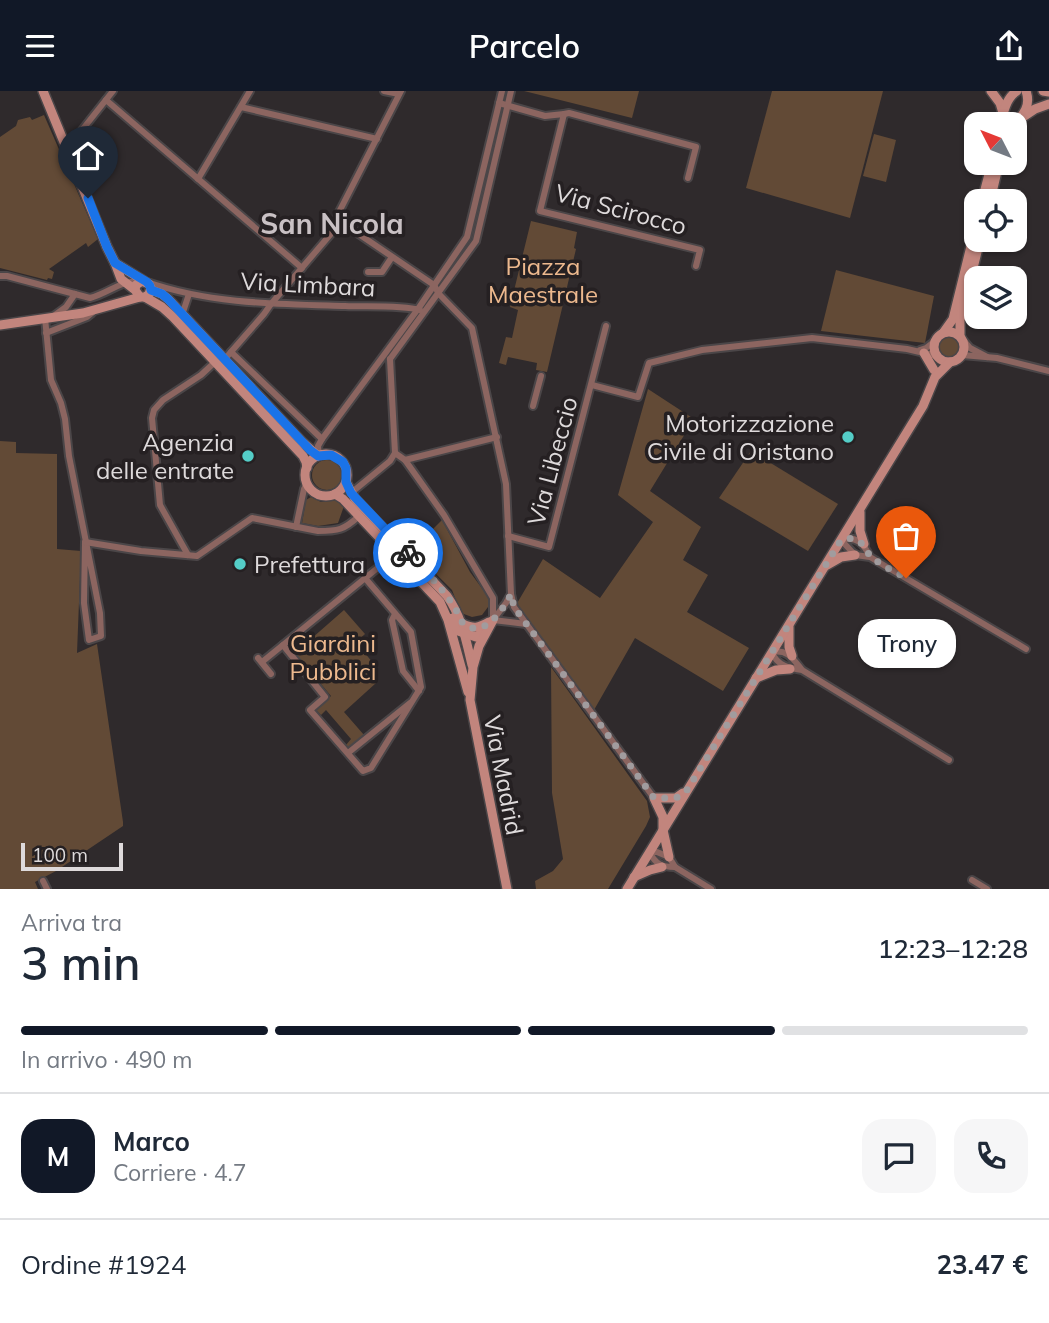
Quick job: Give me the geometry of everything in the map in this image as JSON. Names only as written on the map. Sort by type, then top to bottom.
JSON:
[{"type":"street","points":[[43,91],[119,277],[124,283],[162,294],[318,456]]},
{"type":"street","points":[[67,149],[113,91]]},
{"type":"street","points":[[198,179],[250,91]]},
{"type":"street","points":[[384,91],[400,93],[337,216],[341,222],[434,285],[439,294],[472,328],[506,484],[511,594],[514,607],[654,798],[663,817],[663,830],[674,867]]},
{"type":"street","points":[[318,456],[318,446],[322,439],[421,311],[434,285],[467,237],[502,91]]},
{"type":"street","points":[[421,311],[439,294],[477,241],[511,91]]},
{"type":"street","points":[[991,91],[1003,112]]},
{"type":"street","points":[[1003,112],[1012,94],[1017,91]]},
{"type":"street","points":[[1024,112],[1028,100],[1026,91]]},
{"type":"street","points":[[1043,91],[1049,92]]},
{"type":"street","points":[[107,100],[302,268]]},
{"type":"street","points":[[499,103],[545,116],[569,113],[696,147],[688,178]]},
{"type":"street","points":[[1027,115],[1049,104]]},
{"type":"street","points":[[241,107],[377,139]]},
{"type":"street","name":"Via Scirocco","points":[[564,114],[540,211],[700,250],[696,266]]},
{"type":"street","points":[[477,197],[486,200]]},
{"type":"street","points":[[188,555],[160,505],[152,418],[154,410],[163,400],[223,358],[264,314],[341,222]]},
{"type":"street","points":[[921,352],[943,333],[953,319],[970,252]]},
{"type":"street","points":[[934,374],[957,360],[964,351],[960,320],[977,252]]},
{"type":"street","points":[[368,272],[382,272],[392,257]]},
{"type":"street","points":[[115,263],[173,317],[322,439]]},
{"type":"street","points":[[0,276],[90,298],[124,283]]},
{"type":"street","points":[[0,325],[93,310],[144,288]]},
{"type":"street","name":"Via Limbara","points":[[144,288],[165,288],[189,294],[271,303],[421,311]]},
{"type":"street","points":[[47,318],[66,307],[75,294]]},
{"type":"street","points":[[183,315],[189,294]]},
{"type":"street","points":[[46,333],[86,317],[93,310]]},
{"type":"street","points":[[47,318],[51,380],[65,419],[69,456],[100,613],[101,636],[89,640],[84,603],[85,542]]},
{"type":"street","name":"Via Libeccio","points":[[508,536],[549,547],[606,326]]},
{"type":"street","points":[[943,333],[951,332],[970,348],[988,358]]},
{"type":"street","name":"Via Libeccio","points":[[592,385],[638,397],[649,363],[702,350],[812,338],[921,352]]},
{"type":"street","points":[[626,889],[923,406],[934,374],[937,356],[935,341]]},
{"type":"street","points":[[921,352],[950,362]]},
{"type":"street","points":[[921,352],[934,374]]},
{"type":"street","points":[[962,355],[997,358],[1049,371]]},
{"type":"street","points":[[223,358],[303,456],[307,468],[307,484],[316,493],[328,496],[335,494],[346,482]]},
{"type":"street","points":[[351,493],[390,461],[395,453],[386,359]]},
{"type":"street","points":[[533,406],[541,376]]},
{"type":"street","points":[[405,460],[497,437]]},
{"type":"street","points":[[395,453],[405,460],[444,515],[493,598],[493,620]]},
{"type":"street","points":[[307,468],[318,456],[331,455],[343,462],[351,493],[449,610],[458,631],[480,627],[493,620],[526,624]]},
{"type":"street","points":[[296,527],[307,484]]},
{"type":"street","points":[[335,494],[447,596],[456,608],[464,629],[473,667]]},
{"type":"street","points":[[859,510],[860,531],[870,557]]},
{"type":"street","points":[[85,542],[197,556],[252,518],[318,531],[338,530],[348,526],[359,516]]},
{"type":"street","points":[[841,540],[852,538],[864,544]]},
{"type":"street","points":[[841,540],[855,555]]},
{"type":"street","points":[[271,674],[260,660],[399,551]]},
{"type":"street","points":[[825,566],[841,557],[870,557],[1026,649]]},
{"type":"street","points":[[282,645],[325,697],[310,710],[363,771],[371,768],[421,687],[411,632],[365,578]]},
{"type":"street","points":[[473,667],[479,646],[511,594]]},
{"type":"street","points":[[440,602],[448,620],[470,700]]},
{"type":"street","points":[[395,614],[393,620],[403,671],[419,691]]},
{"type":"street","points":[[789,624],[789,647],[802,670],[949,760]]},
{"type":"street","points":[[464,629],[459,641],[464,676]]},
{"type":"street","points":[[772,652],[778,651],[792,656]]},
{"type":"street","points":[[772,652],[774,659],[790,669]]},
{"type":"street","name":"Via Madrid","points":[[473,667],[470,700],[507,889]]},
{"type":"street","points":[[756,678],[776,670],[802,670]]},
{"type":"street","points":[[348,754],[414,699]]},
{"type":"street","points":[[654,798],[676,798],[687,790]]},
{"type":"street","points":[[649,852],[669,857]]},
{"type":"street","points":[[649,852],[654,861],[662,867]]},
{"type":"street","points":[[634,877],[650,870],[674,867],[710,889]]},
{"type":"street","points":[[972,880],[987,889]]},
{"type":"street","points":[[43,881],[47,889]]},
{"type":"green space","points":[[524,91],[639,91],[632,118]]},
{"type":"green space","points":[[772,91],[883,91],[850,218],[746,188]]},
{"type":"green space","points":[[44,115],[98,239],[88,247],[86,243],[49,269],[54,272],[52,279],[47,280],[0,268],[0,137],[16,126],[18,120],[30,117],[32,120]]},
{"type":"green space","points":[[874,134],[896,140],[886,182],[863,176]]},
{"type":"green space","name":"Piazza Maestrale","points":[[531,221],[577,232],[576,249],[547,372],[536,370],[537,363],[508,357],[506,365],[499,363],[506,337],[512,338],[518,310],[510,307]]},
{"type":"green space","points":[[836,270],[934,296],[925,343],[821,331]]},
{"type":"green space","points":[[949,336],[957,339],[960,347],[957,355],[949,358],[941,355],[938,347],[941,339]]},
{"type":"green space","points":[[648,389],[694,419],[650,491],[701,527],[683,560],[708,575],[687,612],[749,648],[723,691],[635,638],[594,710],[516,605],[543,559],[600,598],[653,522],[618,495]]},
{"type":"green space","points":[[0,441],[16,442],[16,453],[57,454],[57,549],[81,551],[77,653],[97,644],[123,822],[123,826],[35,882],[38,889],[0,889]]},
{"type":"green space","points":[[751,451],[838,504],[808,551],[719,498]]},
{"type":"green space","points":[[327,460],[338,464],[342,475],[338,486],[327,490],[316,486],[312,475],[316,464]]},
{"type":"green space","points":[[311,497],[321,502],[337,500],[344,506],[338,523],[318,526],[302,523],[306,500]]},
{"type":"green space","points":[[442,520],[470,572],[489,598],[488,607],[482,615],[472,617],[461,613],[452,590],[412,550]]},
{"type":"green space","name":"Giardini Pubblici","points":[[344,610],[365,634],[356,642],[377,668],[369,675],[376,683],[344,712],[364,735],[350,749],[346,745],[351,739],[326,710],[321,715],[316,710],[331,696],[295,653]]},
{"type":"green space","points":[[551,667],[647,801],[650,817],[608,889],[536,889],[535,881],[553,871],[563,859],[552,793]]},
{"type":"way so far","points":[[408,553],[447,596],[463,624],[473,628],[493,620],[511,594],[514,607],[654,798],[676,798],[687,790],[841,540],[852,538],[864,544],[870,557],[906,578]]},
{"type":"place","name":"Motorizzazione Civile di Oristano","points":[[848,437]]},
{"type":"place","name":"Agenzia delle entrate","points":[[248,456]]},
{"type":"place","name":"Prefettura","points":[[240,564]]},
{"type":"place","name":"Trony","points":[[906,578]]},
{"type":"district","name":"San Nicola","points":[[332,223]]},
{"type":"route","points":[[88,198],[115,263],[147,282],[151,290],[168,299],[310,450],[318,456],[324,454],[338,457],[346,468],[346,482],[355,499],[408,553]]}]
